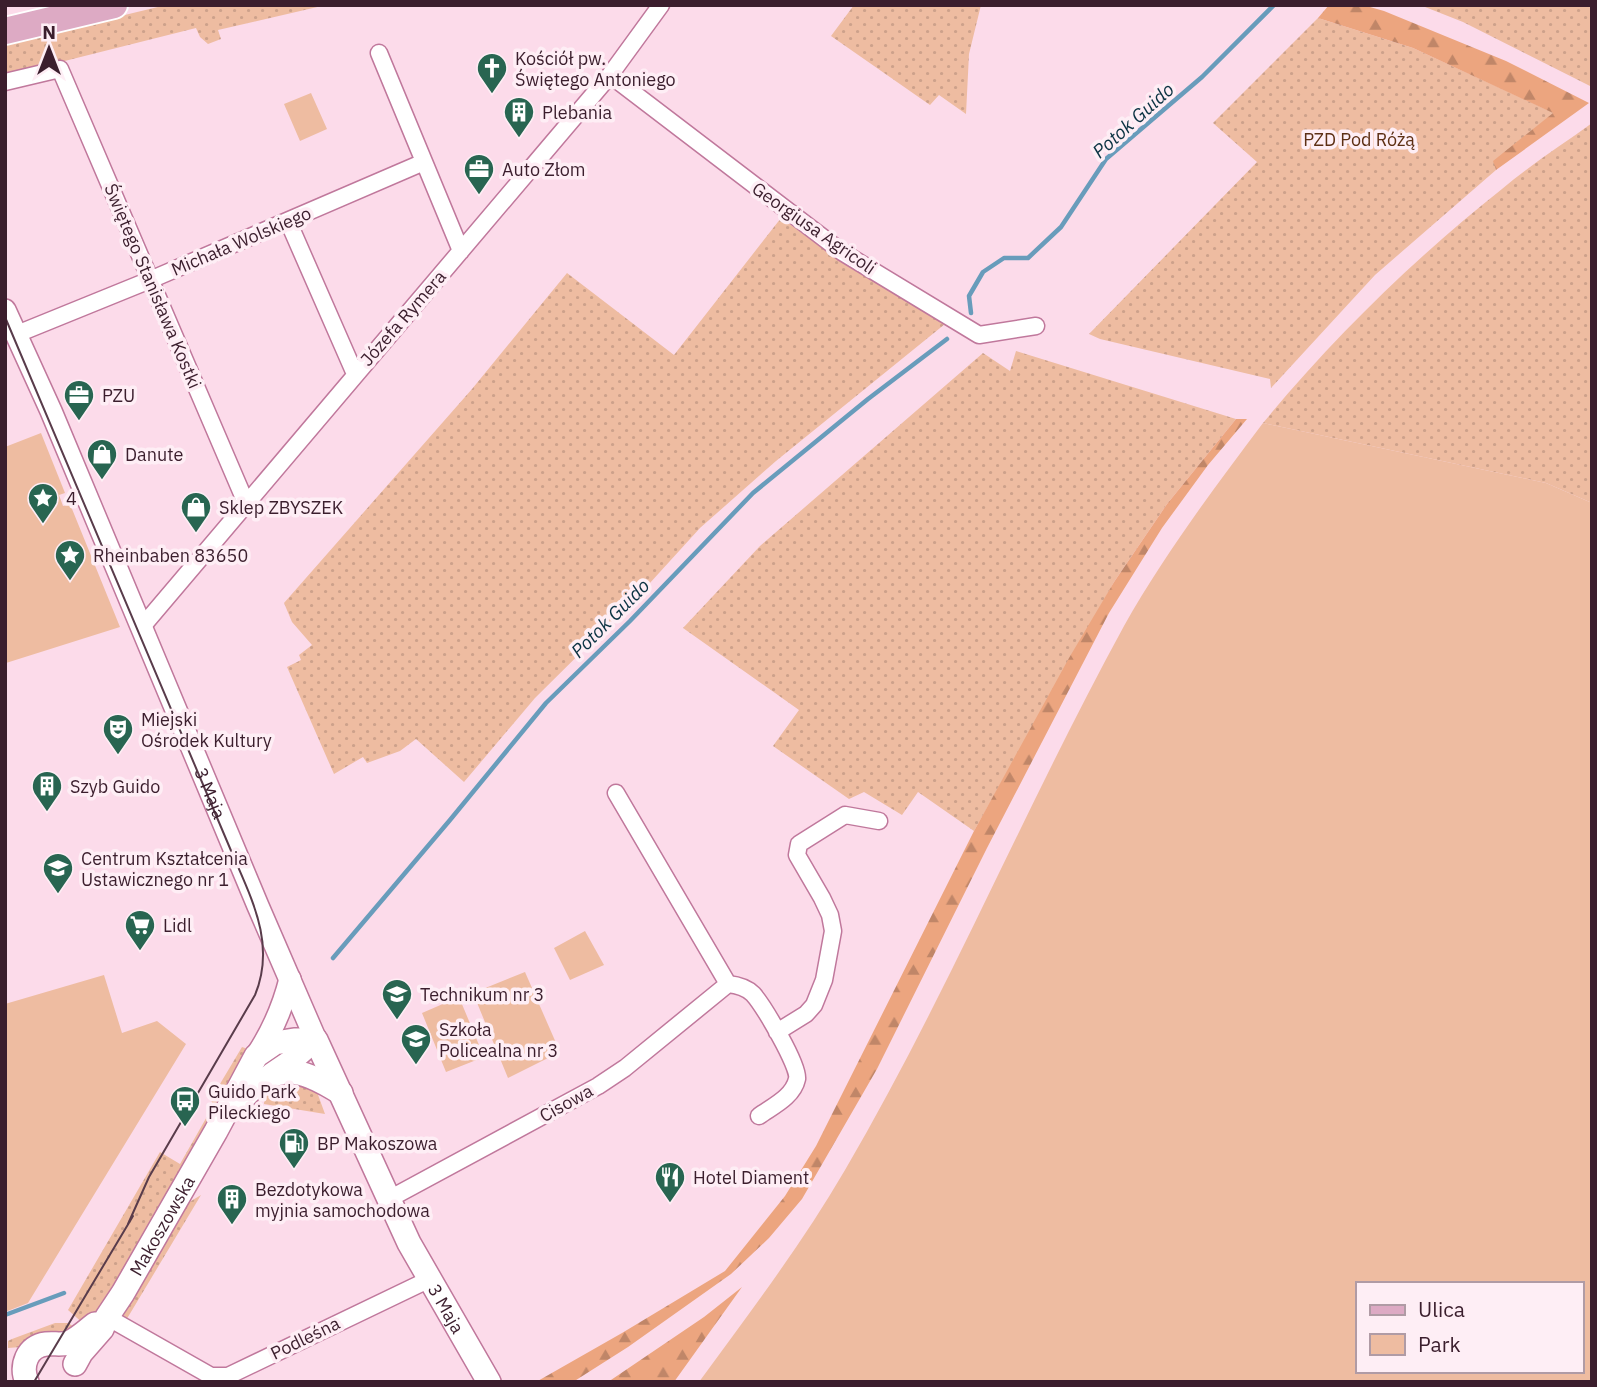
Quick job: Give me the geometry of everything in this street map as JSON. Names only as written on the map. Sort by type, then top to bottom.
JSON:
[{"type":"main road","points":[[5,31],[114,5]]},
{"type":"main road","points":[[256,1056],[275,1043],[316,1040]]},
{"type":"main road","name":"3 Maja","points":[[316,1040],[409,1243],[489,1382]]},
{"type":"main road","name":"Makoszowska","points":[[74,1373],[81,1353],[102,1329],[216,1132],[256,1056]]},
{"type":"main road","points":[[271,1074],[297,1073],[321,1080],[341,1093]]},
{"type":"main road","name":"Makoszowska","points":[[216,1132],[239,1101],[271,1074]]},
{"type":"main road","name":"Makoszowska","points":[[49,1345],[72,1341],[107,1317]]},
{"type":"main road","points":[[5,1354],[49,1345]]},
{"type":"main road","points":[[27,1382],[25,1361],[32,1351],[49,1345]]},
{"type":"main road","name":"Makoszowska","points":[[49,1345],[71,1353],[74,1373]]},
{"type":"main road","points":[[5,1373],[19,1376],[27,1382]]},
{"type":"street","name":"Józefa Rymera","points":[[141,628],[610,75],[661,5]]},
{"type":"street","points":[[379,53],[461,251]]},
{"type":"street","name":"Świętego Stanisława Kostki","points":[[5,82],[60,69],[246,503]]},
{"type":"street","name":"Georgiusa Agricoli","points":[[610,75],[842,252],[979,335],[1036,326]]},
{"type":"street","name":"Michała Wolskiego","points":[[17,334],[424,163]]},
{"type":"street","points":[[288,221],[355,374]]},
{"type":"street","name":"3 Maja","points":[[5,310],[316,1040]]},
{"type":"street","points":[[616,793],[728,984],[740,985],[752,993],[795,1062],[798,1078],[791,1094],[759,1116]]},
{"type":"street","points":[[777,1032],[806,1014],[814,1005],[824,980],[832,931],[830,915],[797,855],[799,844],[845,815],[879,821]]},
{"type":"street","name":"Makoszowska","points":[[256,1056],[270,1035],[283,1006],[290,979]]},
{"type":"street","name":"Cisowa","points":[[388,1199],[598,1086],[625,1068],[728,984]]},
{"type":"street","name":"Makoszowska","points":[[271,1074],[316,1040]]},
{"type":"street","name":"Podleśna","points":[[107,1317],[211,1376],[228,1376],[430,1279]]},
{"type":"green space","points":[[166,5],[326,5],[218,30],[221,39],[208,44],[200,37],[196,28],[5,76],[5,44]]},
{"type":"green space","points":[[854,5],[981,5],[969,54],[966,114],[939,95],[930,105],[831,36]]},
{"type":"green space","points":[[1329,5],[1363,5],[1384,11],[1506,61],[1589,103],[1496,170],[1493,161],[1553,113],[1413,48],[1318,18]]},
{"type":"green space","points":[[1420,5],[1592,5],[1592,87],[1463,22]]},
{"type":"green space","name":"PZD Pod Różą","points":[[1318,18],[1413,48],[1554,113],[1494,161],[1496,170],[1375,275],[1271,388],[1270,379],[1100,339],[1089,334],[1257,162],[1213,123]]},
{"type":"green space","points":[[311,93],[327,129],[300,141],[284,104]]},
{"type":"green space","points":[[1592,123],[1592,503],[1546,483],[1263,423],[1347,329],[1407,271],[1513,180]]},
{"type":"green space","points":[[781,218],[842,261],[945,324],[776,461],[700,528],[639,595],[535,698],[464,782],[416,739],[400,751],[367,763],[363,757],[334,774],[287,667],[301,660],[299,655],[312,645],[292,622],[284,603],[472,389],[567,273],[674,355]]},
{"type":"green space","points":[[1016,351],[1236,419],[1167,504],[1114,582],[974,831],[918,792],[902,815],[864,792],[849,799],[773,746],[799,710],[683,628],[760,546],[983,353],[1010,371]]},
{"type":"green space","points":[[1236,419],[1247,419],[1208,465],[1162,528],[1109,613],[987,848],[877,1069],[802,1199],[769,1238],[731,1274],[628,1347],[573,1382],[536,1382],[725,1271],[785,1196],[816,1146],[974,831],[1069,658],[1114,582],[1167,504]]},
{"type":"green space","points":[[1263,423],[1546,483],[1592,503],[1592,1382],[699,1382],[793,1251],[845,1170],[953,968],[1124,626],[1208,497]]},
{"type":"green space","points":[[41,433],[65,493],[59,495],[63,506],[70,504],[120,627],[6,663],[5,447]]},
{"type":"green space","points":[[585,931],[604,965],[570,980],[554,948]]},
{"type":"green space","points":[[525,972],[560,1052],[508,1078],[473,993]]},
{"type":"green space","points":[[104,975],[122,1033],[157,1021],[186,1044],[28,1303],[5,1312],[5,1004]]},
{"type":"green space","points":[[459,997],[484,1057],[446,1072],[422,1013]]},
{"type":"green space","points":[[242,1047],[254,1051],[101,1310],[85,1325],[68,1310],[160,1152],[180,1164],[213,1106],[211,1099]]},
{"type":"green space","points":[[288,1080],[317,1092],[325,1114],[264,1104],[273,1089]]},
{"type":"green space","points":[[201,1195],[125,1322],[122,1313],[186,1204]]},
{"type":"green space","points":[[742,1287],[674,1382],[608,1382],[704,1317]]},
{"type":"green space","points":[[55,1323],[68,1323],[79,1330],[21,1347],[8,1348],[8,1341]]},
{"type":"waterway","name":"Potok Guido","points":[[971,313],[969,296],[983,272],[1004,258],[1028,258],[1061,227],[1106,159],[1202,77],[1274,5]]},
{"type":"waterway","name":"Potok Guido","points":[[333,958],[546,703],[630,621],[753,493],[868,399],[947,339]]},
{"type":"waterway","name":"Potok Guido","points":[[5,1315],[64,1293]]},
{"type":"tram line","points":[[5,317],[247,888],[262,940],[261,976],[255,995],[149,1177],[128,1224]]},
{"type":"tram line","points":[[34,1382],[133,1216]]},
{"type":"place","name":"Kościół pw. Świętego Antoniego","points":[[492,95]]},
{"type":"place","name":"Plebania","points":[[519,139]]},
{"type":"place","name":"Auto Złom","points":[[479,196]]},
{"type":"place","name":"PZU","points":[[79,422]]},
{"type":"place","name":"Danute","points":[[102,481]]},
{"type":"place","name":"4","points":[[43,525]]},
{"type":"place","name":"Sklep ZBYSZEK","points":[[196,534]]},
{"type":"place","name":"Rheinbaben 83650","points":[[70,582]]},
{"type":"place","name":"Miejski Ośrodek Kultury","points":[[118,756]]},
{"type":"place","name":"Szyb Guido","points":[[47,813]]},
{"type":"place","name":"Centrum Kształcenia Ustawicznego nr 1","points":[[58,895]]},
{"type":"place","name":"Lidl","points":[[140,952]]},
{"type":"place","name":"Technikum nr 3","points":[[397,1021]]},
{"type":"place","name":"Szkoła Policealna nr 3","points":[[416,1066]]},
{"type":"place","name":"Guido Park Pileckiego","points":[[185,1128]]},
{"type":"place","name":"BP Makoszowa","points":[[294,1170]]},
{"type":"place","name":"Hotel Diament","points":[[670,1204]]},
{"type":"place","name":"Bezdotykowa myjnia samochodowa","points":[[232,1226]]}]
